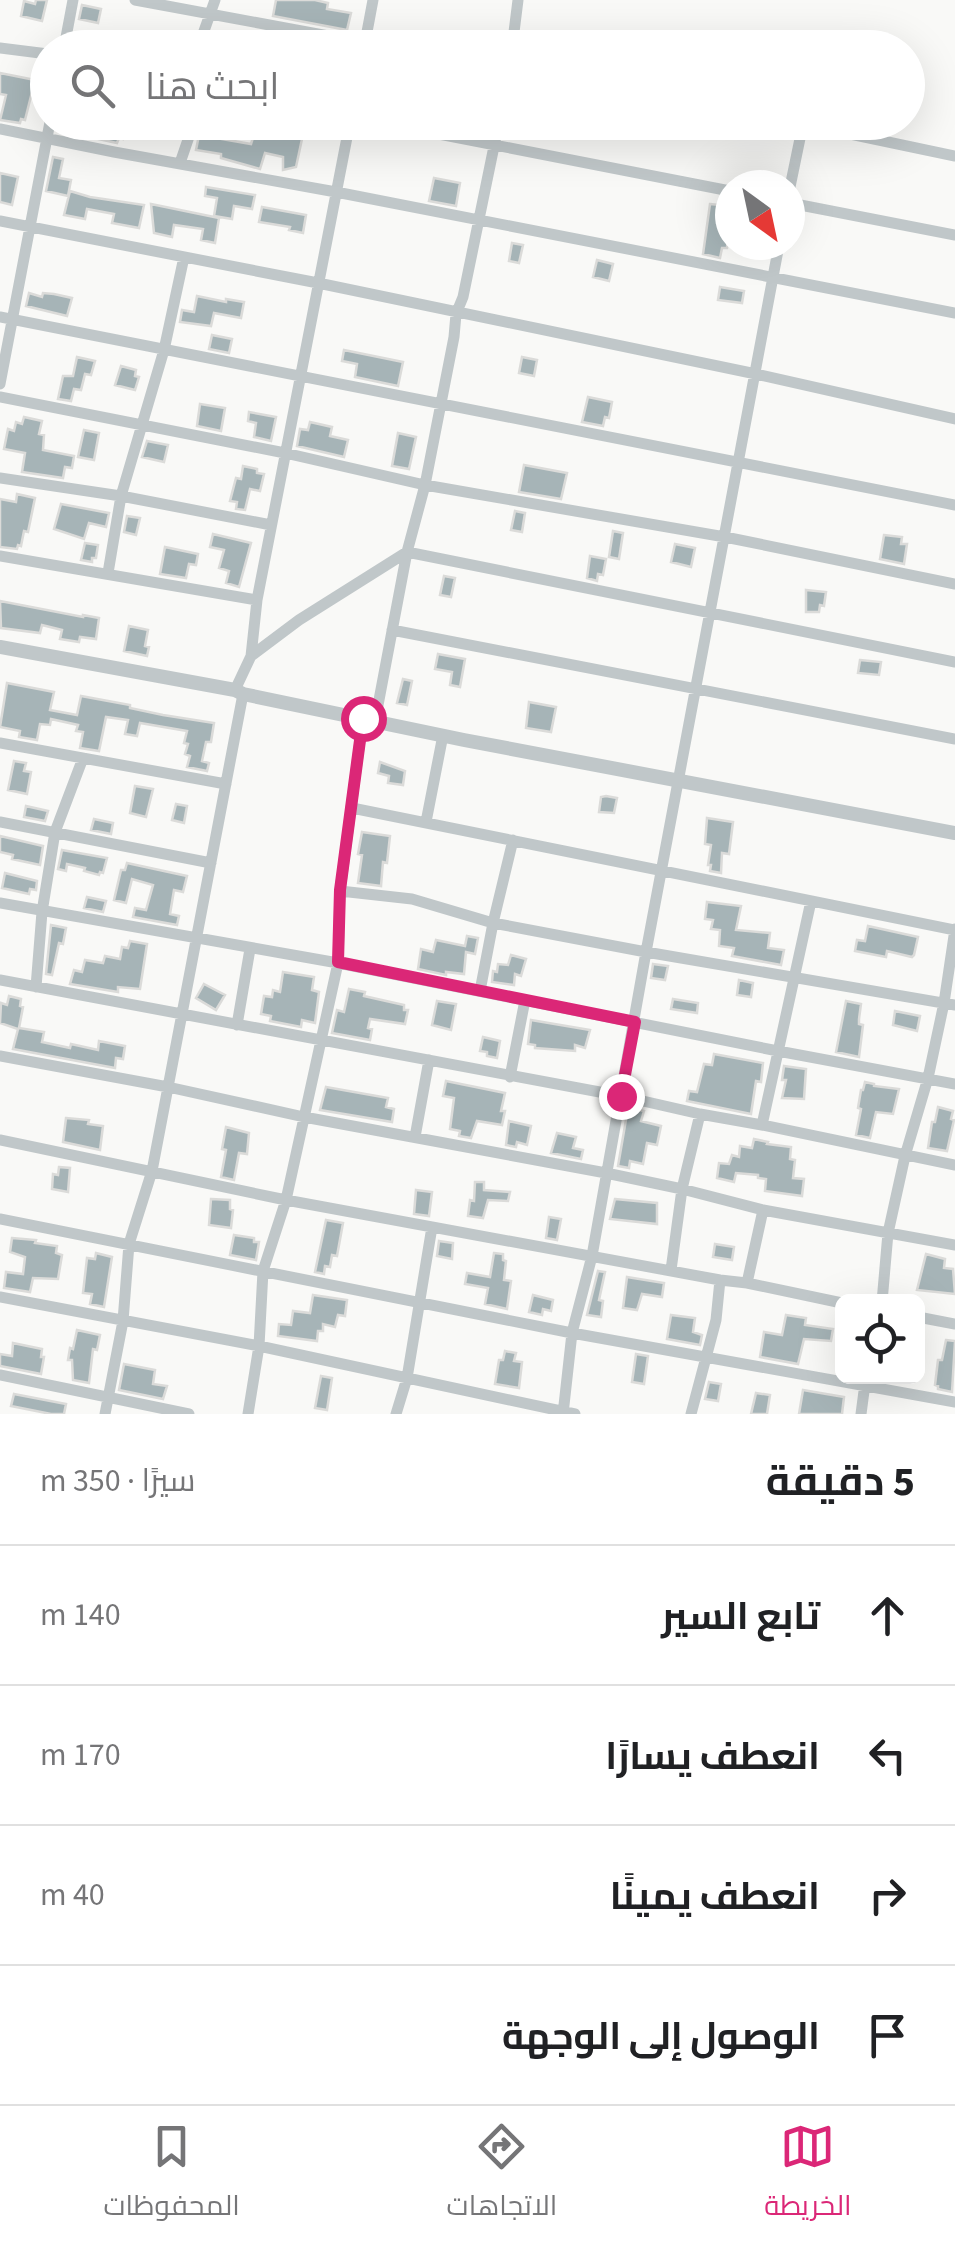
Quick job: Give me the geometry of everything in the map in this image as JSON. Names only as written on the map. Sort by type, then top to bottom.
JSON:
[{"type":"street","points":[[67,30],[73,0]]},
{"type":"street","points":[[136,0],[290,30]]},
{"type":"street","points":[[205,30],[214,0]]},
{"type":"street","points":[[367,30],[373,0]]},
{"type":"street","points":[[514,30],[518,0]]},
{"type":"street","points":[[0,48],[30,52]]},
{"type":"street","points":[[0,129],[30,134]]},
{"type":"street","points":[[0,384],[6,318],[30,226],[46,140]]},
{"type":"street","points":[[62,140],[955,314]]},
{"type":"street","points":[[180,163],[188,140]]},
{"type":"street","points":[[106,1414],[123,1321],[129,1244],[152,1171],[226,784],[239,692],[252,656],[257,600],[346,140]]},
{"type":"street","points":[[469,140],[715,188]]},
{"type":"street","points":[[248,1414],[259,1346],[263,1271],[286,1200],[338,962],[340,890],[369,720],[424,486],[456,314],[463,297],[495,140]]},
{"type":"street","points":[[792,170],[796,140]]},
{"type":"street","points":[[876,140],[955,156]]},
{"type":"street","points":[[805,206],[955,235]]},
{"type":"street","points":[[0,221],[756,374],[955,419]]},
{"type":"street","points":[[108,574],[121,496],[164,350],[184,257]]},
{"type":"street","points":[[0,1296],[259,1346],[567,1413],[572,1333],[592,1256],[776,260]]},
{"type":"street","points":[[6,318],[955,505]]},
{"type":"street","points":[[0,397],[285,453],[424,486],[726,536],[955,584]]},
{"type":"street","points":[[0,478],[272,525]]},
{"type":"street","points":[[252,656],[299,620],[407,552],[955,662]]},
{"type":"street","points":[[0,556],[257,600]]},
{"type":"street","points":[[392,630],[955,739]]},
{"type":"street","points":[[0,647],[955,833]]},
{"type":"street","points":[[426,822],[443,735]]},
{"type":"street","points":[[0,743],[226,784]]},
{"type":"street","points":[[36,987],[42,912],[55,832],[82,758]]},
{"type":"street","points":[[352,808],[955,929],[950,1004],[904,1156],[888,1233],[883,1294]]},
{"type":"street","points":[[0,822],[211,863]]},
{"type":"street","points":[[480,991],[513,840]]},
{"type":"street","points":[[340,890],[412,899],[492,923],[646,952],[950,1004]]},
{"type":"street","points":[[762,1124],[812,900]]},
{"type":"street","points":[[0,903],[338,962],[955,1084]]},
{"type":"street","points":[[237,1025],[250,948]]},
{"type":"street","points":[[0,980],[621,1096],[955,1165]]},
{"type":"street","points":[[510,1077],[525,1000]]},
{"type":"street","points":[[0,1056],[955,1245]]},
{"type":"street","points":[[415,1137],[429,1060]]},
{"type":"street","points":[[671,1270],[682,1189],[700,1114]]},
{"type":"street","points":[[0,1154],[2,1141],[286,1200],[747,1282],[835,1301]]},
{"type":"street","points":[[747,1282],[763,1210]]},
{"type":"street","points":[[0,1218],[572,1333],[835,1376]]},
{"type":"street","points":[[396,1414],[407,1378],[432,1227]]},
{"type":"street","points":[[692,1414],[716,1320],[720,1280]]},
{"type":"street","points":[[925,1319],[955,1324]]},
{"type":"street","points":[[0,1375],[189,1414]]},
{"type":"street","points":[[860,1414],[864,1384]]},
{"type":"street","points":[[877,1384],[955,1402]]},
{"type":"building","points":[[36,0],[47,0],[42,21],[21,16],[24,1],[35,4]]},
{"type":"building","points":[[276,0],[328,3],[327,9],[351,13],[347,30],[273,16]]},
{"type":"building","points":[[82,5],[101,9],[98,23],[79,19]]},
{"type":"building","points":[[0,73],[30,79],[25,120],[0,120],[6,95],[0,94]]},
{"type":"building","points":[[198,140],[251,144],[252,140],[302,140],[296,167],[283,170],[283,157],[265,153],[260,169],[221,158],[221,154],[196,150]]},
{"type":"building","points":[[53,157],[63,159],[59,178],[71,180],[68,196],[46,191]]},
{"type":"building","points":[[0,173],[18,177],[12,205],[0,202]]},
{"type":"building","points":[[434,178],[460,183],[456,206],[429,201]]},
{"type":"building","points":[[206,187],[255,195],[252,209],[234,206],[232,219],[214,216],[217,198],[205,196]]},
{"type":"building","points":[[70,191],[144,205],[139,228],[112,223],[114,214],[87,209],[85,219],[64,215]]},
{"type":"building","points":[[151,204],[219,218],[215,243],[201,240],[203,229],[174,225],[172,237],[154,233]]},
{"type":"building","points":[[710,204],[715,204],[715,257],[703,254]]},
{"type":"building","points":[[262,207],[306,215],[303,233],[259,222]]},
{"type":"building","points":[[512,243],[523,245],[519,263],[509,261]]},
{"type":"building","points":[[597,260],[613,264],[609,281],[593,277]]},
{"type":"building","points":[[720,287],[744,291],[742,303],[718,300]]},
{"type":"building","points":[[29,293],[72,298],[67,316],[26,306]]},
{"type":"building","points":[[197,296],[244,302],[241,318],[214,313],[211,326],[180,322],[182,310],[194,312]]},
{"type":"building","points":[[212,335],[232,339],[229,353],[209,349]]},
{"type":"building","points":[[344,350],[403,362],[398,386],[355,377],[357,364],[342,361]]},
{"type":"building","points":[[77,357],[95,361],[91,375],[85,374],[81,390],[74,389],[71,401],[58,399],[63,376],[73,376]]},
{"type":"building","points":[[522,357],[537,360],[534,376],[519,373]]},
{"type":"building","points":[[121,366],[136,370],[135,376],[139,377],[135,390],[115,385]]},
{"type":"building","points":[[588,397],[612,402],[603,426],[582,422]]},
{"type":"building","points":[[200,404],[225,408],[221,431],[197,426]]},
{"type":"building","points":[[249,412],[276,417],[271,441],[254,437],[256,423],[248,421]]},
{"type":"building","points":[[24,417],[42,421],[39,434],[44,435],[43,450],[74,456],[72,468],[65,467],[63,478],[22,472],[25,453],[4,449],[8,429],[14,431],[16,422],[22,424]]},
{"type":"building","points":[[310,422],[332,427],[330,436],[348,440],[344,457],[297,446],[300,429],[308,430]]},
{"type":"building","points":[[84,430],[99,433],[94,460],[78,457]]},
{"type":"building","points":[[398,433],[416,437],[409,469],[392,466]]},
{"type":"building","points":[[147,441],[168,445],[164,462],[142,457]]},
{"type":"building","points":[[524,465],[567,473],[561,499],[519,492]]},
{"type":"building","points":[[243,466],[264,474],[260,491],[250,489],[245,510],[236,509],[237,502],[230,501]]},
{"type":"building","points":[[17,494],[35,498],[28,532],[24,531],[17,549],[0,547],[0,499],[16,502]]},
{"type":"building","points":[[61,504],[109,513],[106,527],[89,523],[84,539],[54,529]]},
{"type":"building","points":[[515,511],[525,513],[522,532],[511,530]]},
{"type":"building","points":[[127,516],[140,518],[136,535],[124,532]]},
{"type":"building","points":[[613,531],[623,533],[619,559],[609,557]]},
{"type":"building","points":[[213,534],[251,543],[239,587],[226,583],[229,571],[219,568],[224,550],[210,547]]},
{"type":"building","points":[[884,535],[902,537],[901,544],[907,544],[904,564],[880,559]]},
{"type":"building","points":[[85,543],[98,545],[92,562],[81,560]]},
{"type":"building","points":[[675,544],[695,548],[691,567],[671,562]]},
{"type":"building","points":[[165,547],[198,554],[196,565],[189,564],[186,578],[160,574]]},
{"type":"building","points":[[590,556],[606,559],[603,575],[598,574],[597,581],[587,578]]},
{"type":"building","points":[[444,576],[455,578],[451,597],[440,595]]},
{"type":"building","points":[[806,590],[826,592],[819,612],[806,612]]},
{"type":"building","points":[[0,601],[99,618],[96,639],[60,639],[62,630],[42,625],[40,633],[1,628]]},
{"type":"building","points":[[129,626],[148,630],[147,656],[124,651]]},
{"type":"building","points":[[438,654],[465,659],[460,687],[450,685],[452,672],[435,669]]},
{"type":"building","points":[[860,660],[881,662],[879,675],[858,673]]},
{"type":"building","points":[[403,679],[412,681],[407,705],[397,703]]},
{"type":"building","points":[[7,683],[54,692],[50,710],[77,715],[81,696],[214,723],[202,761],[209,763],[207,771],[187,767],[187,731],[140,723],[137,736],[125,734],[128,720],[106,717],[99,751],[80,748],[83,732],[76,731],[78,725],[51,719],[50,725],[40,724],[37,740],[19,737],[20,731],[0,727]]},
{"type":"building","points":[[529,702],[556,707],[551,732],[526,728]]},
{"type":"building","points":[[14,761],[26,763],[24,771],[31,772],[27,794],[8,790]]},
{"type":"building","points":[[380,762],[405,771],[403,785],[388,783],[389,776],[378,773]]},
{"type":"building","points":[[135,786],[153,789],[146,817],[130,813]]},
{"type":"building","points":[[601,797],[617,798],[614,813],[599,812]]},
{"type":"building","points":[[176,804],[187,806],[184,823],[172,820]]},
{"type":"building","points":[[26,806],[48,811],[45,821],[24,817]]},
{"type":"building","points":[[707,818],[733,822],[729,854],[722,853],[721,873],[710,871],[708,865],[711,845],[705,844]]},
{"type":"building","points":[[94,819],[113,823],[111,834],[91,830]]},
{"type":"building","points":[[362,832],[390,836],[381,886],[358,883]]},
{"type":"building","points":[[0,836],[43,846],[40,865],[0,852]]},
{"type":"building","points":[[62,850],[107,858],[103,873],[67,864],[66,871],[58,869]]},
{"type":"building","points":[[127,863],[187,876],[183,892],[174,890],[170,914],[179,916],[177,925],[133,917],[135,908],[146,910],[153,885],[132,879],[126,903],[114,900],[121,870],[125,870]]},
{"type":"building","points":[[5,873],[37,881],[36,890],[30,889],[29,894],[2,888]]},
{"type":"building","points":[[87,897],[106,901],[103,912],[84,908]]},
{"type":"building","points":[[707,902],[741,906],[736,930],[770,933],[768,948],[784,950],[781,965],[732,956],[734,948],[719,946],[720,930],[711,929],[713,920],[705,919]]},
{"type":"building","points":[[51,925],[66,928],[52,975],[46,974]]},
{"type":"building","points":[[868,926],[918,937],[914,955],[887,951],[886,957],[855,951],[857,940],[865,941]]},
{"type":"building","points":[[467,936],[478,938],[475,954],[466,952],[464,974],[418,969],[421,949],[433,952],[436,940],[465,946]]},
{"type":"building","points":[[130,941],[147,944],[140,989],[118,987],[118,992],[70,984],[74,970],[82,972],[85,960],[103,963],[105,956],[120,959],[122,947],[128,948]]},
{"type":"building","points":[[511,955],[526,959],[521,976],[515,974],[514,985],[492,982],[493,971],[497,972],[498,964],[508,965]]},
{"type":"building","points":[[653,964],[668,966],[665,980],[651,978]]},
{"type":"building","points":[[283,972],[314,977],[312,990],[319,992],[315,1023],[302,1020],[301,1027],[270,1021],[271,1016],[261,1014],[264,996],[272,997],[273,990],[280,992]]},
{"type":"building","points":[[739,980],[753,983],[751,997],[737,995]]},
{"type":"building","points":[[204,984],[225,995],[216,1010],[196,998]]},
{"type":"building","points":[[349,989],[404,1005],[404,1010],[408,1010],[405,1024],[370,1019],[370,1040],[332,1033],[337,1010],[344,1012]]},
{"type":"building","points":[[9,996],[21,999],[19,1028],[44,1032],[42,1042],[98,1050],[99,1041],[125,1046],[123,1059],[116,1058],[115,1068],[13,1049],[18,1029],[0,1023],[1,1003],[7,1005]]},
{"type":"building","points":[[673,999],[698,1003],[697,1013],[671,1009]]},
{"type":"building","points":[[437,1001],[456,1004],[451,1030],[432,1025]]},
{"type":"building","points":[[846,1001],[861,1004],[859,1057],[836,1052]]},
{"type":"building","points":[[895,1011],[920,1016],[917,1031],[893,1025]]},
{"type":"building","points":[[531,1020],[590,1030],[585,1048],[535,1048],[528,1044]]},
{"type":"building","points":[[483,1037],[500,1041],[497,1058],[480,1051]]},
{"type":"building","points":[[714,1054],[763,1063],[751,1114],[687,1101],[689,1091],[697,1092],[704,1064],[712,1065]]},
{"type":"building","points":[[784,1066],[806,1069],[804,1099],[782,1098]]},
{"type":"building","points":[[446,1081],[505,1093],[502,1125],[477,1121],[471,1138],[450,1129],[454,1098],[443,1096]]},
{"type":"building","points":[[865,1082],[899,1089],[893,1114],[876,1112],[870,1138],[856,1135]]},
{"type":"building","points":[[326,1087],[388,1098],[386,1107],[394,1109],[392,1122],[320,1110]]},
{"type":"building","points":[[938,1107],[953,1111],[947,1151],[928,1148]]},
{"type":"building","points":[[628,1108],[644,1111],[641,1121],[661,1126],[657,1145],[647,1143],[643,1164],[630,1161],[629,1168],[618,1166]]},
{"type":"building","points":[[66,1118],[103,1126],[100,1150],[63,1142]]},
{"type":"building","points":[[509,1121],[531,1126],[527,1145],[506,1145]]},
{"type":"building","points":[[226,1127],[249,1133],[247,1154],[239,1153],[234,1180],[221,1177]]},
{"type":"building","points":[[557,1133],[576,1137],[573,1148],[583,1150],[581,1159],[551,1153]]},
{"type":"building","points":[[754,1139],[791,1147],[790,1159],[795,1160],[793,1178],[804,1179],[802,1196],[765,1191],[766,1179],[758,1175],[736,1173],[734,1182],[717,1178],[719,1163],[729,1164],[732,1155],[739,1157],[740,1146],[752,1148]]},
{"type":"building","points":[[59,1167],[70,1168],[68,1192],[52,1189],[53,1174],[58,1175]]},
{"type":"building","points":[[475,1182],[484,1182],[484,1190],[510,1192],[508,1201],[488,1200],[483,1218],[468,1216]]},
{"type":"building","points":[[416,1190],[432,1192],[429,1216],[414,1214]]},
{"type":"building","points":[[211,1199],[230,1200],[231,1228],[209,1225]]},
{"type":"building","points":[[615,1199],[657,1203],[657,1224],[610,1219]]},
{"type":"building","points":[[549,1217],[561,1219],[557,1240],[546,1238]]},
{"type":"building","points":[[326,1220],[343,1223],[337,1256],[332,1255],[324,1274],[315,1272]]},
{"type":"building","points":[[234,1235],[259,1242],[256,1260],[230,1255]]},
{"type":"building","points":[[12,1238],[57,1246],[56,1253],[62,1255],[58,1279],[33,1278],[30,1292],[4,1288],[6,1272],[23,1274],[25,1257],[10,1252]]},
{"type":"building","points":[[439,1241],[453,1243],[452,1259],[437,1256]]},
{"type":"building","points":[[715,1244],[734,1247],[732,1260],[713,1257]]},
{"type":"building","points":[[96,1253],[112,1257],[104,1307],[90,1304],[92,1294],[83,1293],[87,1258],[95,1259]]},
{"type":"building","points":[[494,1253],[503,1254],[504,1280],[511,1281],[507,1309],[485,1304],[488,1288],[465,1284],[467,1273],[490,1277]]},
{"type":"building","points":[[926,1254],[945,1259],[944,1268],[953,1269],[955,1294],[917,1290]]},
{"type":"building","points":[[598,1271],[605,1272],[599,1300],[603,1301],[601,1317],[587,1315]]},
{"type":"building","points":[[627,1277],[664,1283],[662,1297],[642,1294],[637,1310],[623,1308]]},
{"type":"building","points":[[313,1295],[347,1300],[345,1316],[338,1315],[335,1327],[323,1324],[317,1341],[278,1336],[279,1324],[291,1325],[293,1311],[310,1313]]},
{"type":"building","points":[[533,1295],[553,1300],[551,1311],[543,1309],[542,1315],[529,1312]]},
{"type":"building","points":[[671,1315],[695,1318],[693,1332],[702,1335],[700,1345],[667,1339]]},
{"type":"building","points":[[786,1315],[806,1318],[805,1325],[833,1329],[831,1341],[804,1339],[798,1364],[760,1357],[764,1332],[782,1335]]},
{"type":"building","points":[[77,1330],[100,1335],[97,1350],[93,1349],[89,1383],[73,1380],[72,1360],[68,1360]]},
{"type":"building","points":[[946,1340],[955,1341],[952,1392],[935,1385],[938,1360],[942,1360]]},
{"type":"building","points":[[13,1343],[42,1349],[41,1374],[0,1366],[0,1354],[12,1356]]},
{"type":"building","points":[[505,1351],[516,1353],[514,1361],[522,1362],[519,1388],[495,1384],[499,1360],[503,1360]]},
{"type":"building","points":[[636,1354],[648,1356],[644,1384],[632,1382]]},
{"type":"building","points":[[124,1364],[155,1370],[153,1384],[167,1386],[163,1399],[119,1390]]},
{"type":"building","points":[[321,1376],[332,1378],[327,1410],[315,1408]]},
{"type":"building","points":[[709,1382],[721,1384],[718,1401],[705,1399]]},
{"type":"building","points":[[803,1390],[844,1397],[842,1414],[799,1414]]},
{"type":"building","points":[[756,1393],[770,1395],[767,1414],[751,1414]]},
{"type":"building","points":[[14,1394],[66,1404],[64,1414],[11,1406]]},
{"type":"route","points":[[363,718],[340,890],[338,962],[635,1022],[621,1096]]}]
